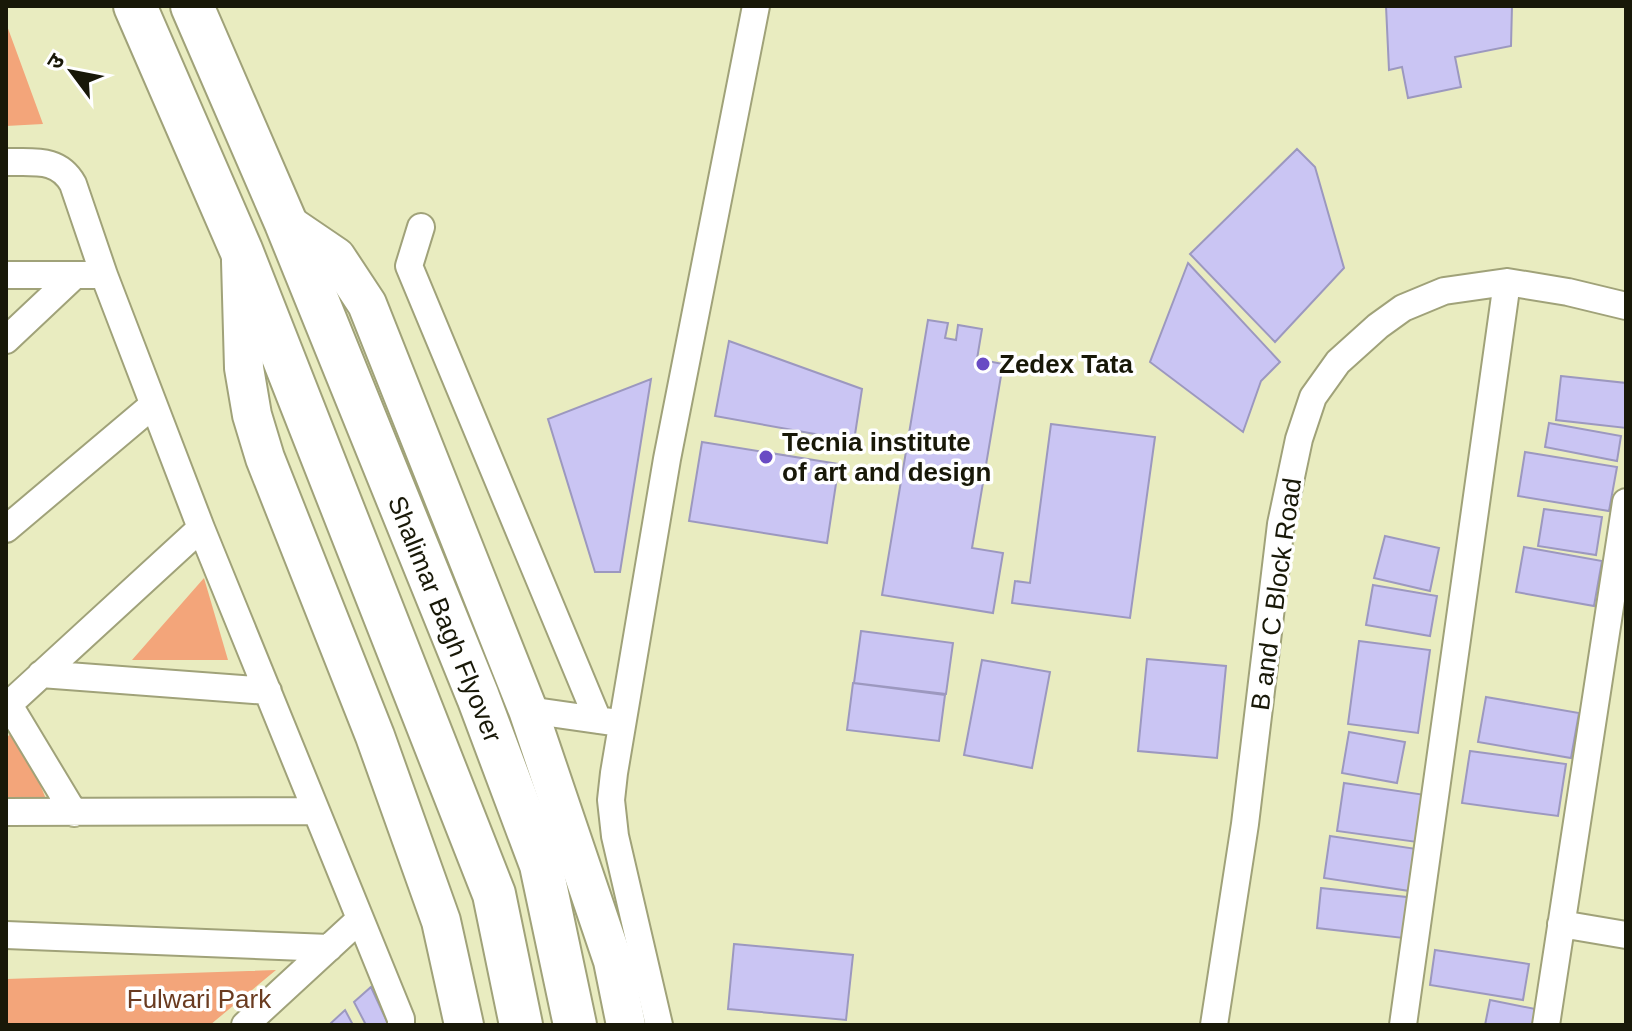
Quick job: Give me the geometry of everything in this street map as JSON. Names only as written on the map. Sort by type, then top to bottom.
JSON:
[{"type":"main road","name":"Shalimar Bagh Flyover","points":[[135,6],[241,250],[494,894],[521,1025]]},
{"type":"main road","name":"Shalimar Bagh Flyover","points":[[192,6],[286,223],[478,697],[541,865],[575,1025]]},
{"type":"street","points":[[659,1025],[612,816],[614,773],[610,722],[667,459],[756,6]]},
{"type":"street","points":[[6,162],[45,164],[66,172],[73,184],[153,405],[401,1025]]},
{"type":"street","points":[[286,223],[336,257],[367,304],[528,710],[613,961],[626,1025]]},
{"type":"street","points":[[421,227],[409,266],[610,722]]},
{"type":"street","points":[[241,250],[244,368],[256,429],[291,528],[375,736],[441,921],[464,1025]]},
{"type":"street","points":[[6,275],[104,275]]},
{"type":"street","points":[[6,340],[75,275]]},
{"type":"street","points":[[1403,1025],[1507,282]]},
{"type":"street","name":"B and C Block Road","points":[[1214,1025],[1245,824],[1281,524],[1299,439],[1313,397],[1338,362],[1378,326],[1403,308],[1444,291],[1507,282],[1626,306]]},
{"type":"street","points":[[6,529],[153,405]]},
{"type":"street","points":[[1546,1025],[1626,502]]},
{"type":"street","points":[[74,813],[7,706],[201,528]]},
{"type":"street","points":[[41,674],[268,691]]},
{"type":"street","points":[[528,710],[610,722]]},
{"type":"street","points":[[6,812],[316,811]]},
{"type":"street","points":[[245,1025],[359,920]]},
{"type":"street","points":[[1561,924],[1626,935]]},
{"type":"street","points":[[6,935],[329,948]]},
{"type":"green space","points":[[6,23],[43,124],[6,126]]},
{"type":"green space","points":[[204,578],[228,660],[132,660]]},
{"type":"green space","points":[[17,728],[46,799],[6,801],[6,738]]},
{"type":"green space","name":"Fulwari Park","points":[[276,970],[210,1025],[6,1025],[6,979]]},
{"type":"building","points":[[1386,6],[1512,6],[1511,46],[1455,57],[1461,87],[1408,98],[1402,67],[1389,70]]},
{"type":"building","points":[[1297,149],[1315,167],[1344,268],[1275,342],[1190,254]]},
{"type":"building","points":[[1188,263],[1280,362],[1261,381],[1243,432],[1150,362]]},
{"type":"building","points":[[928,320],[948,323],[945,338],[956,340],[958,325],[982,329],[977,359],[1003,364],[972,548],[1003,553],[993,613],[882,595]]},
{"type":"building","points":[[729,341],[862,389],[854,441],[715,416]]},
{"type":"building","points":[[1561,376],[1626,383],[1626,428],[1556,420]]},
{"type":"building","points":[[651,379],[620,572],[595,572],[548,419]]},
{"type":"building","points":[[1549,423],[1621,436],[1617,461],[1545,447]]},
{"type":"building","points":[[1051,424],[1155,437],[1130,618],[1012,603],[1015,581],[1030,583]]},
{"type":"building","points":[[702,442],[839,464],[827,543],[689,521]]},
{"type":"building","points":[[1525,452],[1617,467],[1609,511],[1518,496]]},
{"type":"building","points":[[1544,509],[1602,517],[1596,555],[1538,546]]},
{"type":"building","points":[[1385,536],[1439,548],[1430,591],[1374,578]]},
{"type":"building","points":[[1524,547],[1602,561],[1594,606],[1516,592]]},
{"type":"building","points":[[1373,585],[1437,596],[1430,636],[1366,625]]},
{"type":"building","points":[[861,631],[953,643],[946,694],[854,683]]},
{"type":"building","points":[[1359,641],[1430,650],[1418,733],[1348,724]]},
{"type":"building","points":[[1147,659],[1226,666],[1217,758],[1138,751]]},
{"type":"building","points":[[982,660],[1050,672],[1032,768],[964,755]]},
{"type":"building","points":[[853,683],[945,695],[939,741],[847,730]]},
{"type":"building","points":[[1486,697],[1579,713],[1571,758],[1478,742]]},
{"type":"building","points":[[1349,732],[1405,742],[1397,783],[1342,773]]},
{"type":"building","points":[[1470,751],[1566,764],[1558,816],[1462,803]]},
{"type":"building","points":[[1344,783],[1432,796],[1424,843],[1337,831]]},
{"type":"building","points":[[1330,836],[1423,850],[1416,892],[1324,878]]},
{"type":"building","points":[[1321,888],[1416,898],[1412,939],[1317,928]]},
{"type":"building","points":[[734,944],[853,955],[846,1020],[728,1009]]},
{"type":"building","points":[[1435,950],[1529,964],[1523,1000],[1430,985]]},
{"type":"building","points":[[371,987],[387,1025],[366,1025],[354,1002]]},
{"type":"building","points":[[1490,1000],[1545,1011],[1542,1025],[1485,1025]]},
{"type":"building","points":[[345,1010],[353,1025],[330,1024]]},
{"type":"place","name":"Zedex Tata","points":[[983,364]]},
{"type":"place","name":"Tecnia institute of art and design","points":[[766,457]]}]
